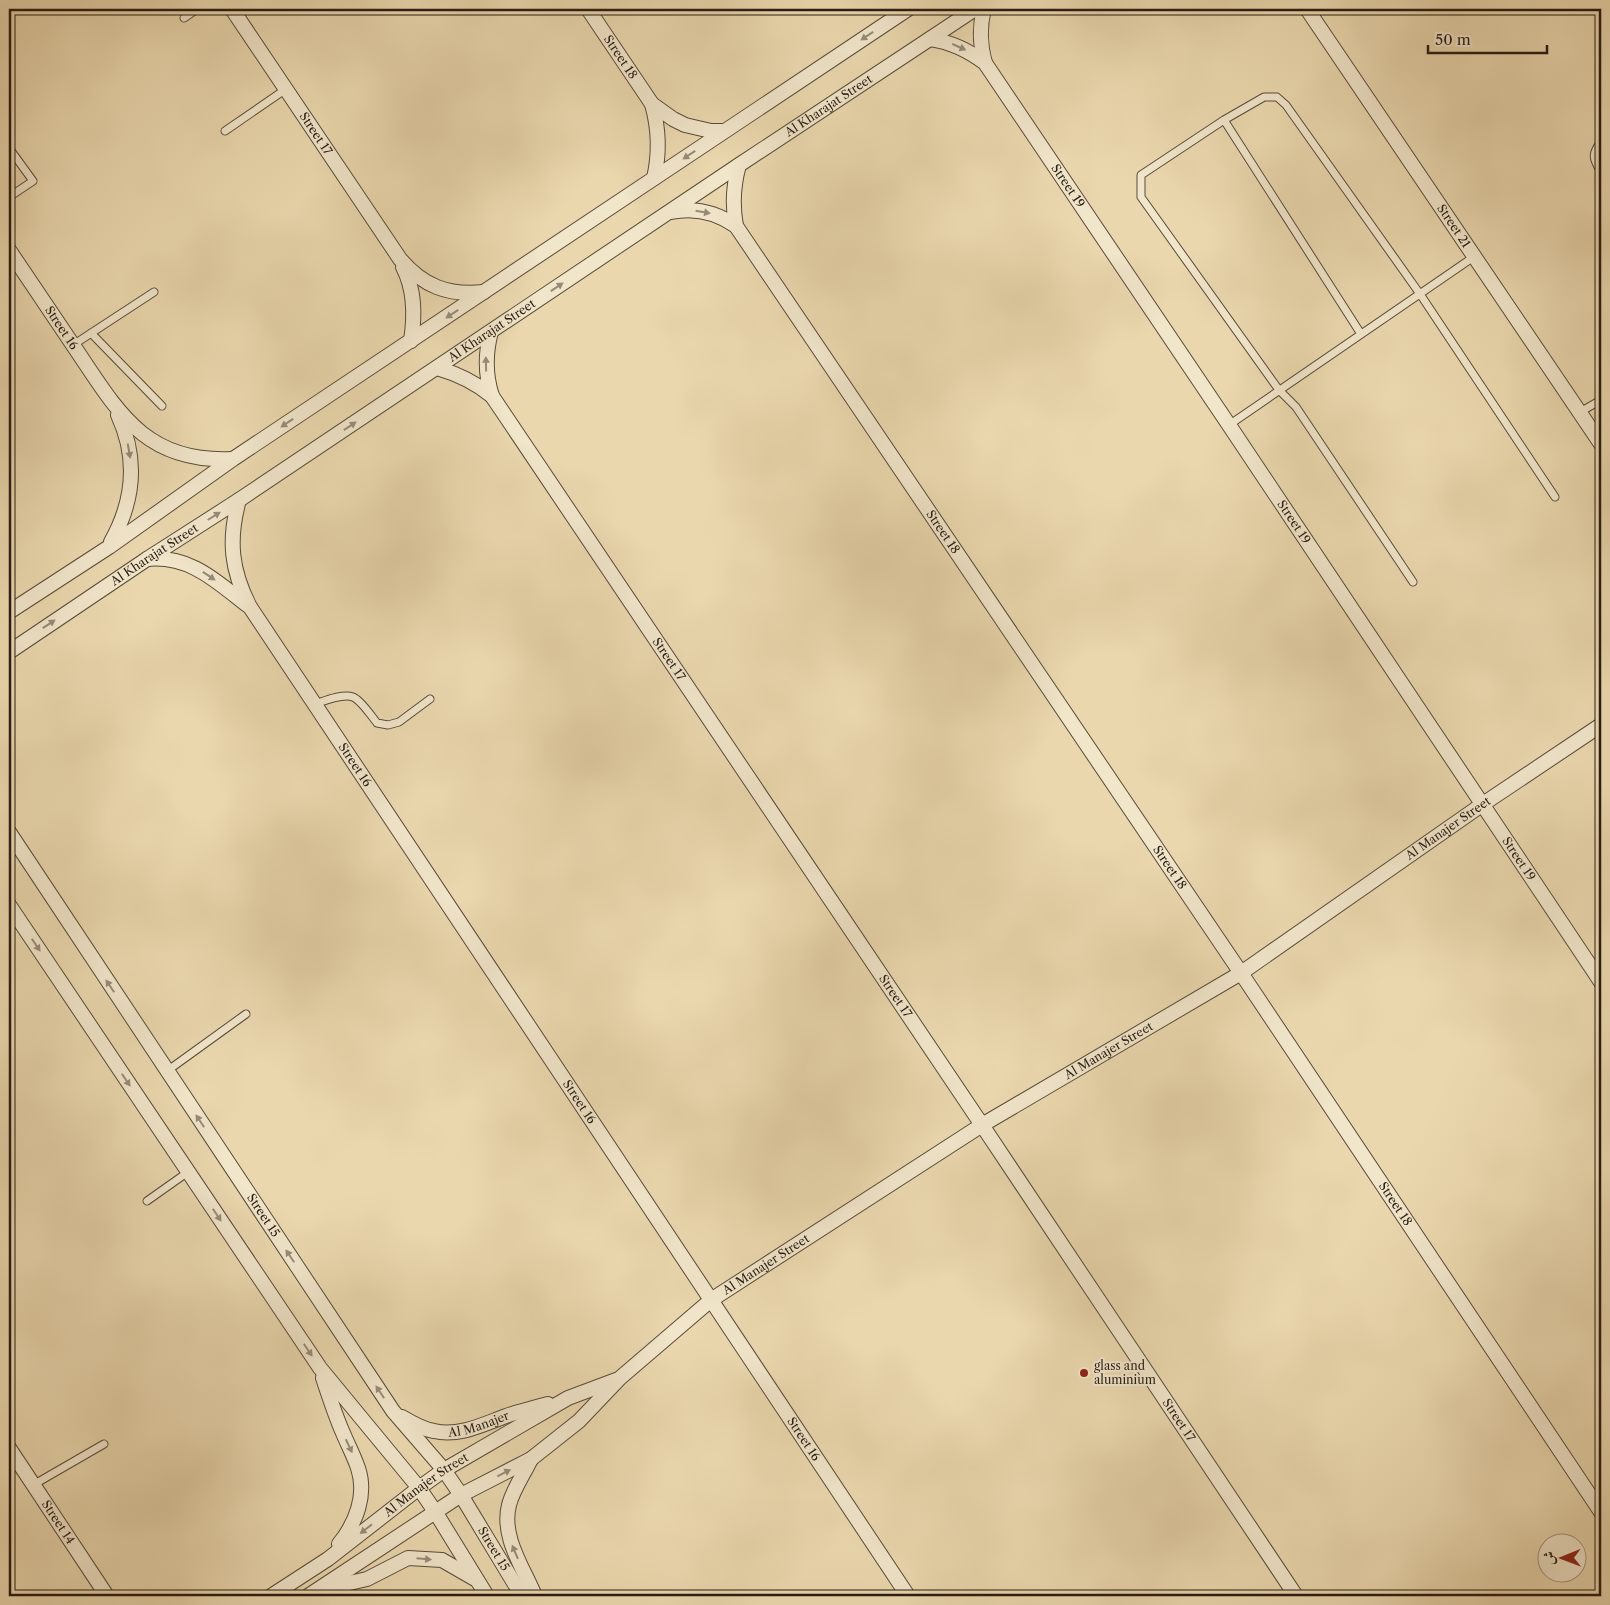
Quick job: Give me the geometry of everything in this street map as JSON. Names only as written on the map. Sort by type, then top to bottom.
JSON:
[{"type":"street","name":"Street 17","points":[[232,9],[409,270],[431,285],[457,293],[485,292]]},
{"type":"street","name":"Street 18","points":[[588,9],[652,104],[685,125],[711,131],[724,131]]},
{"type":"street","points":[[9,612],[109,547],[233,459],[724,131],[893,14],[908,9]]},
{"type":"street","name":"Al Kharajat Street","points":[[11,651],[976,9]]},
{"type":"street","name":"Street 19","points":[[984,9],[980,33],[985,64]]},
{"type":"street","name":"Street 21","points":[[1307,9],[1601,444]]},
{"type":"street","name":"Street 19","points":[[930,39],[959,47],[985,64],[1229,424],[1601,982]]},
{"type":"street","name":"Street 18","points":[[652,104],[659,148],[654,178]]},
{"type":"street","name":"Street 18","points":[[736,226],[733,193],[739,165]]},
{"type":"street","name":"Street 18","points":[[667,213],[679,210],[704,211],[715,214],[736,226],[1241,973],[1601,1512]]},
{"type":"street","name":"Street 16","points":[[9,250],[113,405],[124,428],[130,451],[132,476],[129,501],[121,525],[109,547]]},
{"type":"street","name":"Street 17","points":[[400,259],[406,272],[413,299],[414,313],[411,341]]},
{"type":"street","name":"Street 17","points":[[491,332],[486,363],[492,396],[1296,1596]]},
{"type":"street","name":"Street 17","points":[[437,368],[469,379],[492,396]]},
{"type":"street","name":"Street 16","points":[[113,405],[140,432],[157,444],[174,452],[193,458],[233,459]]},
{"type":"street","name":"Street 16","points":[[239,500],[233,531],[233,555],[237,578],[250,607],[908,1596]]},
{"type":"street","name":"Street 16","points":[[147,559],[168,558],[188,564],[217,581],[250,607]]},
{"type":"street","points":[[9,602],[42,591]]},
{"type":"street","name":"Al Manajer Street","points":[[310,1594],[461,1495],[531,1459],[579,1421],[620,1378],[710,1300],[982,1125],[1241,973],[1483,804],[1601,726]]},
{"type":"street","name":"Street 15","points":[[9,832],[393,1412],[444,1470],[461,1495],[522,1596]]},
{"type":"street","points":[[9,905],[320,1368],[419,1488],[436,1512],[487,1596]]},
{"type":"street","points":[[320,1368],[339,1423],[358,1469],[361,1482],[361,1499],[357,1514],[344,1539],[328,1559]]},
{"type":"street","name":"Al Manajer Street","points":[[271,1596],[328,1559],[444,1470],[568,1398],[620,1378]]},
{"type":"street","name":"Al Manajer","points":[[393,1412],[413,1424],[426,1429],[436,1432],[449,1432],[479,1427],[520,1412],[568,1398]]},
{"type":"street","name":"Street 14","points":[[9,1448],[107,1596]]},
{"type":"street","name":"Street 15","points":[[531,1459],[509,1504],[507,1519],[509,1536],[514,1551],[535,1596]]},
{"type":"street","points":[[310,1594],[367,1579],[408,1558],[442,1560],[477,1581]]},
{"type":"lane","points":[[184,18],[197,9]]},
{"type":"lane","points":[[225,131],[286,89]]},
{"type":"lane","points":[[1413,582],[1296,407],[1279,390],[1141,197],[1141,176],[1224,120],[1264,97],[1277,97],[1286,105],[1420,294],[1555,497]]},
{"type":"lane","points":[[1224,120],[1361,334]]},
{"type":"lane","points":[[1601,142],[1594,150],[1594,161],[1601,172]]},
{"type":"lane","points":[[9,148],[33,181],[9,197]]},
{"type":"lane","points":[[1229,424],[1475,256]]},
{"type":"lane","points":[[73,345],[154,292]]},
{"type":"lane","points":[[92,333],[162,406]]},
{"type":"lane","points":[[1580,412],[1601,400]]},
{"type":"lane","points":[[315,704],[340,696],[353,697],[377,723],[388,725],[400,722],[430,699]]},
{"type":"lane","points":[[167,1071],[246,1014]]},
{"type":"lane","points":[[147,1201],[188,1172]]},
{"type":"lane","points":[[33,1485],[104,1444]]},
{"type":"place","name":"glass and aluminium","points":[[1084,1373]]}]
